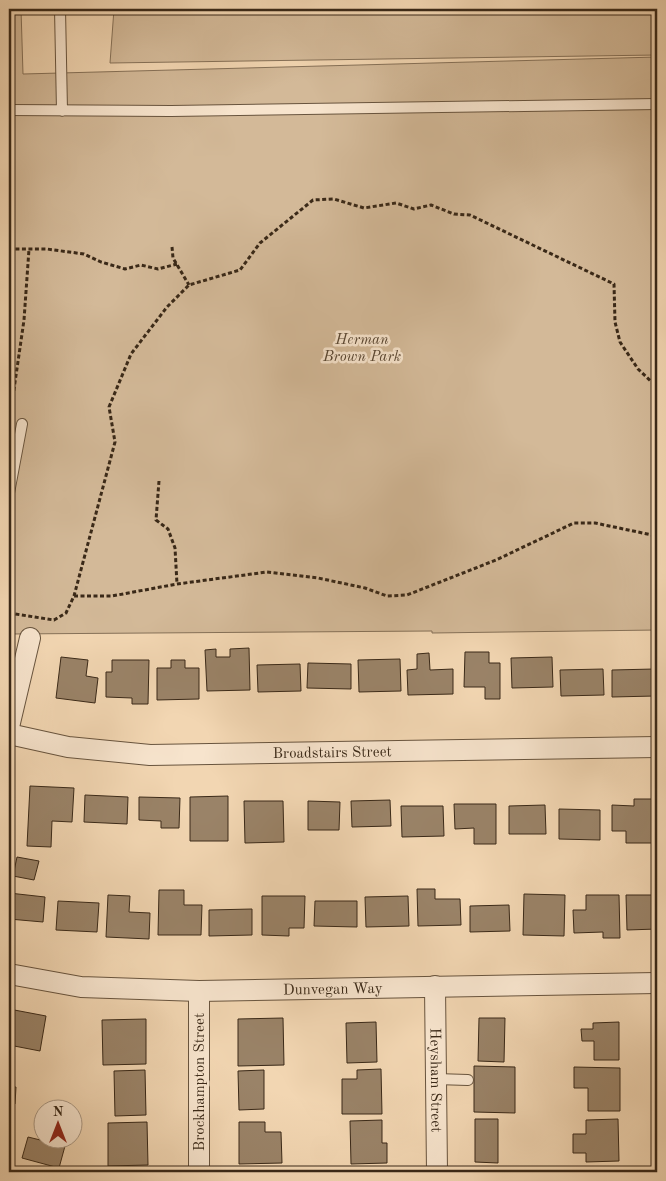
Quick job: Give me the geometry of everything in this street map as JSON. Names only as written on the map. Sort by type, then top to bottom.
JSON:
[{"type":"street","points":[[9,727],[30,638]]},
{"type":"street","name":"Broadstairs Street","points":[[9,734],[68,747],[150,755],[657,747]]},
{"type":"street","name":"Dunvegan Way","points":[[9,974],[81,987],[198,991],[657,983]]},
{"type":"street","name":"Heysham Street","points":[[434,986],[436,1172]]},
{"type":"street","name":"Brockhampton Street","points":[[198,991],[199,1172]]},
{"type":"lane","points":[[60,9],[62,110]]},
{"type":"lane","points":[[9,110],[171,111],[657,104]]},
{"type":"lane","points":[[9,493],[22,424]]},
{"type":"lane","points":[[436,1080],[468,1080]]},
{"type":"path","points":[[9,613],[54,620],[66,613],[74,596],[115,442],[109,408],[131,354],[167,307],[189,285],[240,270],[260,243],[313,200],[334,199],[364,208],[396,203],[414,209],[431,205],[454,214],[470,214],[614,284],[615,322],[620,342],[638,369],[657,389],[654,418],[657,449]]},
{"type":"path","points":[[172,247],[173,258],[189,285]]},
{"type":"path","points":[[11,410],[24,320],[29,249]]},
{"type":"path","points":[[9,250],[47,249],[84,254],[101,262],[125,268],[141,265],[158,268],[177,264]]},
{"type":"path","points":[[159,481],[156,520],[168,529],[175,548],[177,584]]},
{"type":"path","points":[[74,596],[112,596],[177,584],[267,572],[318,578],[365,588],[387,596],[407,595],[496,560],[574,523],[595,523],[657,536]]},
{"type":"green space","name":"Herman Brown Park","points":[[9,9],[21,9],[23,74],[657,57],[657,630],[432,633],[432,631],[9,634]]},
{"type":"green space","points":[[114,9],[657,9],[657,55],[110,63]]},
{"type":"building","points":[[249,648],[250,690],[207,691],[205,650],[216,649],[216,657],[230,657],[230,649]]},
{"type":"building","points":[[465,652],[489,652],[489,663],[500,663],[500,699],[485,699],[485,687],[464,687]]},
{"type":"building","points":[[429,653],[430,670],[453,669],[453,694],[408,695],[407,670],[417,669],[417,654]]},
{"type":"building","points":[[61,657],[88,660],[86,676],[98,678],[95,703],[56,698]]},
{"type":"building","points":[[552,657],[553,687],[512,688],[511,658]]},
{"type":"building","points":[[400,659],[401,691],[359,692],[358,660]]},
{"type":"building","points":[[112,660],[149,660],[148,704],[132,704],[132,698],[106,697],[106,672],[112,672]]},
{"type":"building","points":[[171,660],[185,660],[185,668],[199,668],[199,699],[157,700],[157,668],[171,668]]},
{"type":"building","points":[[308,663],[351,664],[351,689],[307,688]]},
{"type":"building","points":[[300,664],[301,691],[258,692],[257,665]]},
{"type":"building","points":[[603,669],[604,695],[561,696],[560,670]]},
{"type":"building","points":[[654,669],[655,696],[612,697],[612,670]]},
{"type":"building","points":[[30,786],[74,788],[72,822],[52,821],[51,847],[27,846]]},
{"type":"building","points":[[85,795],[128,797],[127,824],[84,822]]},
{"type":"building","points":[[228,796],[228,841],[190,841],[190,797]]},
{"type":"building","points":[[139,797],[180,798],[179,828],[161,828],[161,821],[139,820]]},
{"type":"building","points":[[634,799],[657,799],[657,843],[626,843],[626,831],[612,831],[612,805],[634,806]]},
{"type":"building","points":[[390,800],[391,826],[352,827],[351,801]]},
{"type":"building","points":[[244,801],[283,801],[284,842],[245,843]]},
{"type":"building","points":[[308,801],[340,802],[339,830],[308,830]]},
{"type":"building","points":[[454,804],[496,804],[496,844],[474,844],[474,828],[455,829]]},
{"type":"building","points":[[545,805],[546,834],[509,834],[509,806]]},
{"type":"building","points":[[401,806],[443,806],[444,836],[402,837]]},
{"type":"building","points":[[559,809],[600,810],[600,840],[559,839]]},
{"type":"building","points":[[17,857],[39,861],[34,880],[13,876]]},
{"type":"building","points":[[417,889],[435,889],[435,899],[460,899],[461,925],[418,926]]},
{"type":"building","points":[[159,890],[184,890],[184,905],[202,905],[201,935],[158,935]]},
{"type":"building","points":[[9,893],[45,897],[43,922],[9,919]]},
{"type":"building","points":[[524,894],[565,895],[564,936],[523,935]]},
{"type":"building","points":[[108,895],[130,896],[129,912],[150,913],[149,939],[106,937]]},
{"type":"building","points":[[586,895],[619,895],[620,938],[603,938],[603,932],[574,933],[573,910],[586,910]]},
{"type":"building","points":[[626,895],[657,895],[657,929],[627,930]]},
{"type":"building","points":[[262,896],[305,896],[304,928],[289,928],[289,936],[262,935]]},
{"type":"building","points":[[408,896],[409,926],[366,927],[365,897]]},
{"type":"building","points":[[58,901],[99,903],[97,932],[56,930]]},
{"type":"building","points":[[315,901],[357,901],[357,927],[314,926]]},
{"type":"building","points":[[509,905],[510,931],[470,932],[470,906]]},
{"type":"building","points":[[252,909],[252,935],[209,936],[209,910]]},
{"type":"building","points":[[9,1009],[46,1016],[40,1051],[9,1045]]},
{"type":"building","points":[[283,1018],[284,1065],[238,1066],[238,1019]]},
{"type":"building","points":[[479,1018],[505,1018],[504,1062],[478,1061]]},
{"type":"building","points":[[146,1019],[146,1064],[103,1065],[102,1020]]},
{"type":"building","points":[[376,1022],[377,1062],[347,1063],[346,1023]]},
{"type":"building","points":[[619,1022],[619,1060],[594,1060],[594,1041],[582,1041],[581,1029],[593,1029],[593,1023]]},
{"type":"building","points":[[474,1066],[515,1067],[515,1113],[474,1112]]},
{"type":"building","points":[[574,1067],[620,1068],[620,1111],[588,1111],[588,1088],[574,1088]]},
{"type":"building","points":[[381,1069],[382,1114],[342,1114],[342,1079],[357,1079],[357,1070]]},
{"type":"building","points":[[145,1070],[146,1115],[115,1116],[114,1071]]},
{"type":"building","points":[[264,1070],[264,1109],[239,1110],[238,1071]]},
{"type":"building","points":[[9,1087],[16,1087],[15,1104],[9,1104]]},
{"type":"building","points":[[9,1110],[13,1111],[9,1133]]},
{"type":"building","points":[[475,1119],[498,1119],[498,1163],[475,1162]]},
{"type":"building","points":[[618,1119],[619,1161],[586,1162],[586,1153],[573,1153],[573,1134],[586,1134],[586,1120]]},
{"type":"building","points":[[382,1120],[382,1143],[387,1143],[387,1163],[351,1164],[350,1121]]},
{"type":"building","points":[[147,1122],[148,1165],[108,1166],[108,1123]]},
{"type":"building","points":[[239,1122],[265,1122],[265,1132],[281,1132],[282,1163],[239,1164]]},
{"type":"building","points":[[28,1137],[32,1138],[32,1148],[64,1148],[59,1168],[22,1158]]},
{"type":"building","points":[[588,1168],[620,1168],[620,1172],[588,1172]]},
{"type":"building","points":[[516,1169],[516,1172],[491,1172],[491,1170]]},
{"type":"building","points":[[268,1171],[268,1172],[241,1172]]},
{"type":"building","points":[[383,1171],[383,1172],[353,1172]]}]
